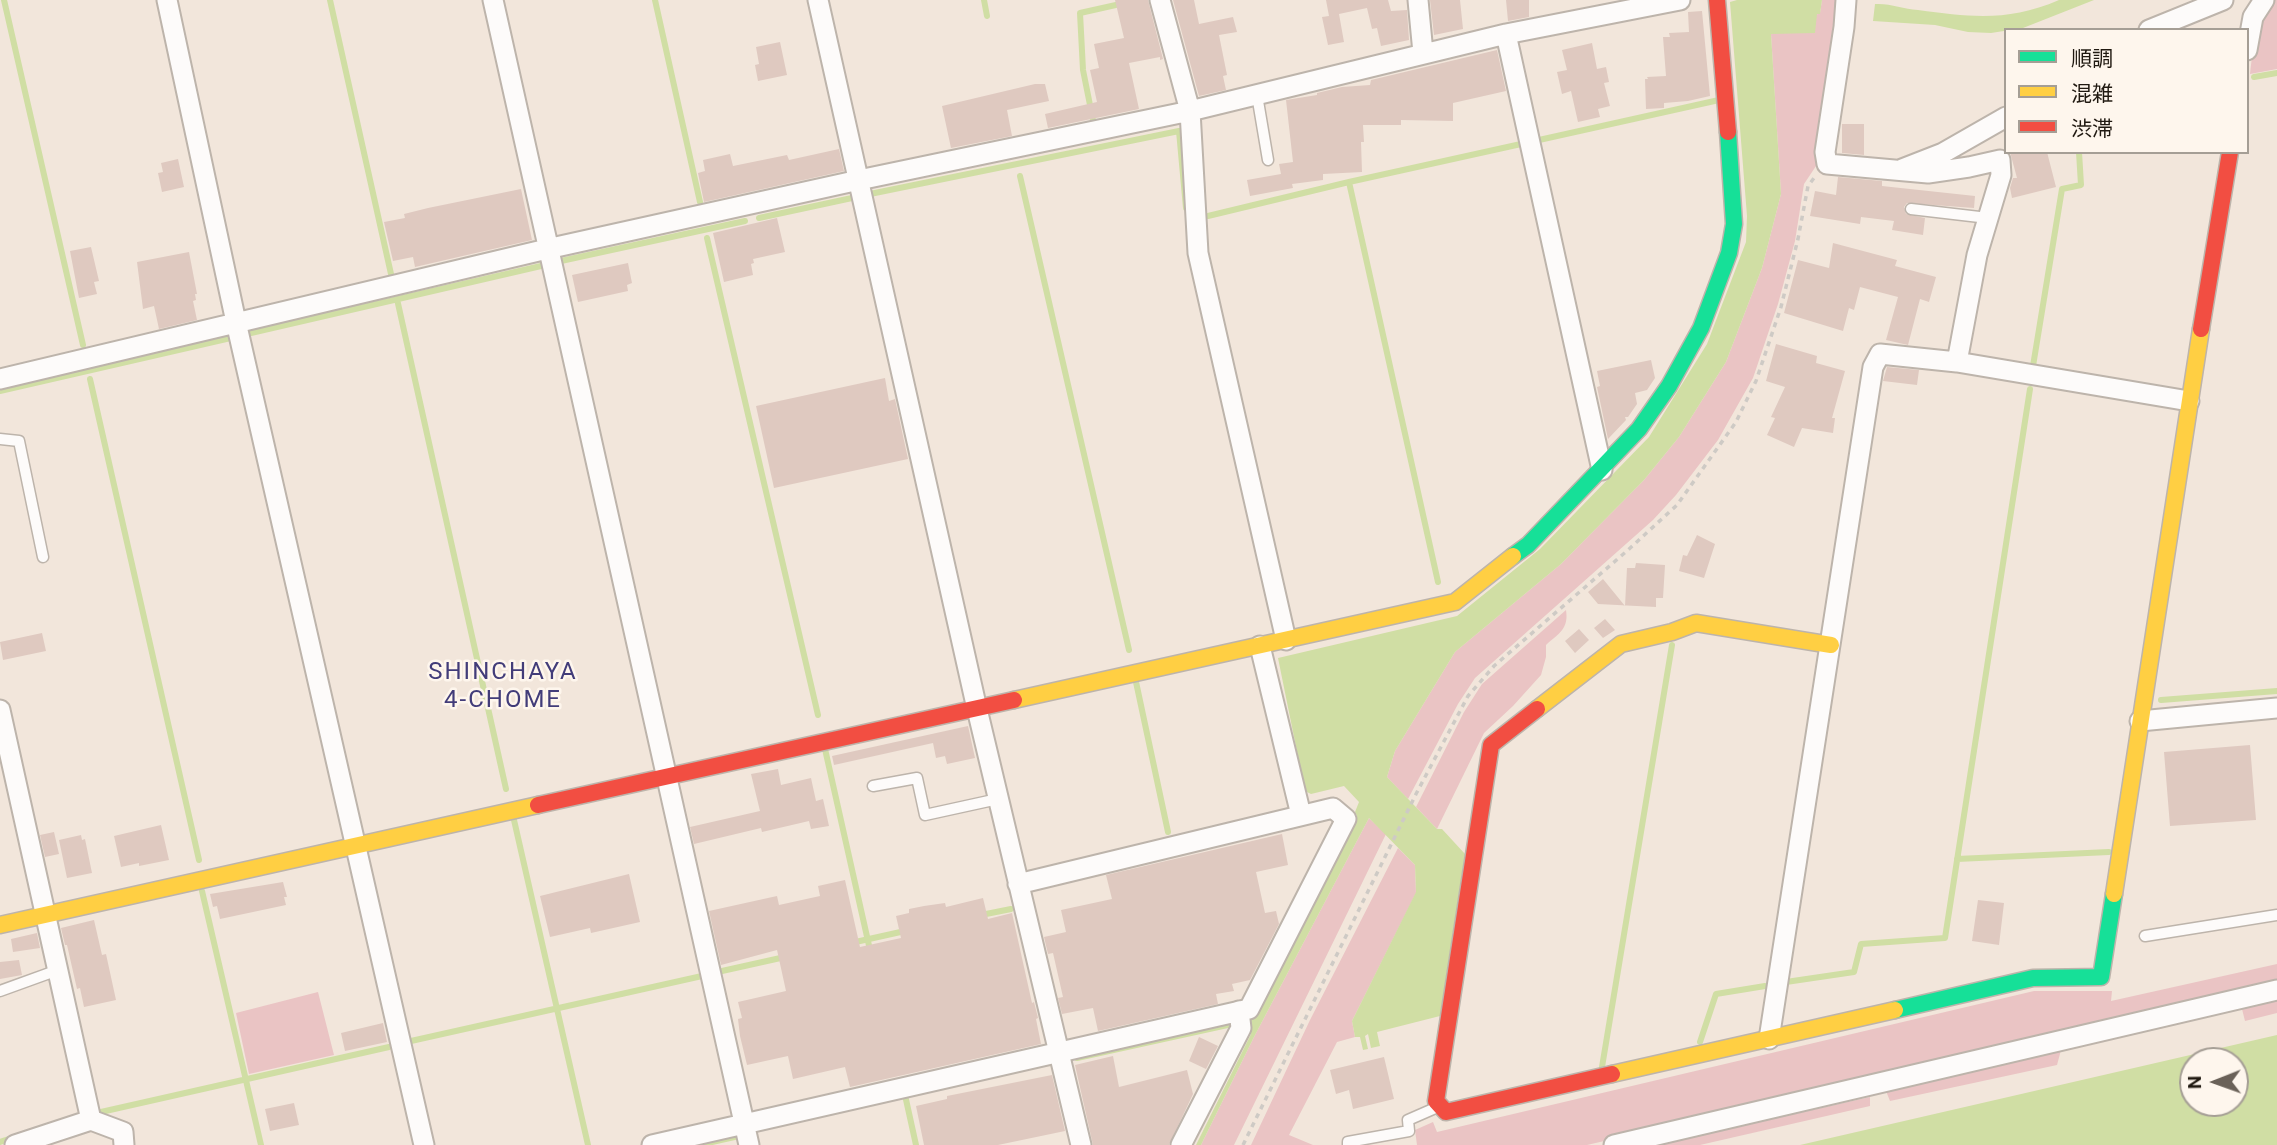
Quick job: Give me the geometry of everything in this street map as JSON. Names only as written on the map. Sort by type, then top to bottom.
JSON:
[{"type":"street","points":[[167,0],[236,322],[424,1145]]},
{"type":"street","points":[[493,0],[749,1145]]},
{"type":"street","points":[[818,0],[976,709],[1081,1145]]},
{"type":"street","points":[[1160,0],[1190,111],[1198,253],[1286,640]]},
{"type":"street","points":[[1418,0],[1423,52]]},
{"type":"street","points":[[0,379],[547,249],[1190,111],[1423,52],[1680,0]]},
{"type":"street","points":[[0,925],[1455,601],[1528,545],[1639,429],[1669,386],[1701,328],[1729,253],[1734,224],[1717,0]]},
{"type":"street","points":[[1846,0],[1825,152],[1827,164],[1928,173],[2000,160],[2001,175],[1977,255],[1957,362]]},
{"type":"street","points":[[2153,28],[2223,0]]},
{"type":"street","points":[[2249,39],[2253,17],[2264,0]]},
{"type":"street","points":[[1506,34],[1602,470]]},
{"type":"street","points":[[1898,170],[1943,153],[2004,118]]},
{"type":"street","points":[[1831,645],[1696,623],[1672,632],[1621,644],[1491,745],[1436,1101],[1446,1112],[2034,978],[2101,977],[2230,154]]},
{"type":"street","points":[[1769,1039],[1873,367],[1880,354],[1957,362],[2189,401]]},
{"type":"street","points":[[1260,646],[1301,816]]},
{"type":"street","points":[[2140,721],[2277,708]]},
{"type":"street","points":[[0,710],[91,1120]]},
{"type":"street","points":[[653,1145],[1249,1009],[1346,819],[1333,808],[1018,884]]},
{"type":"street","points":[[1614,1145],[2277,990]]},
{"type":"street","points":[[1181,1145],[1241,1028],[1239,1011]]},
{"type":"street","points":[[15,1145],[91,1120],[124,1132],[124,1145]]},
{"type":"lane","points":[[1257,95],[1268,160]]},
{"type":"lane","points":[[1911,209],[1988,218]]},
{"type":"lane","points":[[0,439],[19,440],[43,558]]},
{"type":"lane","points":[[873,786],[917,778],[925,815],[998,799]]},
{"type":"lane","points":[[2145,936],[2277,915]]},
{"type":"lane","points":[[0,991],[58,970]]},
{"type":"lane","points":[[1348,1145],[1348,1142],[1409,1130],[1408,1120],[1440,1105]]},
{"type":"path","points":[[1243,1145],[1413,800],[1468,696],[1494,666],[1677,505],[1736,422],[1756,381],[1781,307],[1808,186],[1827,164]]},
{"type":"shaded area","points":[[1822,0],[1836,0],[1816,166],[1804,184],[1795,241],[1778,304],[1753,378],[1718,440],[1653,520],[1475,678],[1458,704],[1408,799],[1387,777],[1395,751],[1455,652],[1561,564],[1644,480],[1679,437],[1726,362],[1762,268],[1781,194],[1771,34],[1820,13]]},
{"type":"shaded area","points":[[1822,0],[1815,33],[1771,34],[1781,194],[1762,268],[1726,362],[1679,437],[1644,480],[1561,564],[1455,652],[1395,751],[1387,777],[1465,854],[1440,1016],[1377,1032],[1380,1046],[1371,1048],[1368,1034],[1365,1036],[1368,1049],[1363,1050],[1360,1037],[1355,1037],[1352,1021],[1416,892],[1415,865],[1369,818],[1254,1037],[1201,1145],[1196,1145],[1251,1034],[1251,1020],[1357,816],[1355,812],[1359,802],[1344,786],[1311,794],[1305,791],[1278,658],[1457,616],[1540,549],[1649,437],[1707,344],[1746,242],[1747,216],[1730,2]]},
{"type":"shaded area","points":[[2059,0],[2094,0],[2023,28],[2004,28],[2004,31],[1991,33],[1968,32],[1935,25],[1873,21],[1875,4],[1989,16],[2040,7]]},
{"type":"shaded area","points":[[2275,0],[2277,69],[2250,74],[2258,25]]},
{"type":"shaded area","points":[[1566,610],[1564,626],[1546,645],[1541,675],[1484,733],[1437,829],[1416,807],[1464,712],[1482,684]]},
{"type":"shaded area","points":[[1369,818],[1386,834],[1234,1145],[1201,1145],[1254,1037]]},
{"type":"shaded area","points":[[1398,848],[1415,865],[1416,893],[1352,1021],[1355,1037],[1337,1042],[1289,1135],[1313,1145],[1251,1145],[1310,1020]]},
{"type":"shaded area","points":[[2277,964],[2277,984],[1587,1145],[1417,1145],[1415,1130],[1433,1122],[1437,1132],[2034,991],[2112,991],[2111,1001]]},
{"type":"shaded area","points":[[318,992],[334,1055],[249,1074],[236,1013]]},
{"type":"shaded area","points":[[2277,1001],[2277,1013],[2245,1021],[2242,1009]]},
{"type":"shaded area","points":[[2277,1035],[2277,1145],[1800,1145],[2179,1058],[2179,1117],[2249,1117],[2249,1047],[2225,1047]]},
{"type":"shaded area","points":[[2061,1050],[2057,1065],[1890,1101],[1886,1091]]},
{"type":"shaded area","points":[[1870,1097],[1870,1106],[1700,1145],[1656,1145]]},
{"type":"building","points":[[1115,0],[1148,0],[1163,59],[1160,60],[1160,57],[1129,63],[1139,109],[1048,128],[1045,114],[1097,102],[1090,70],[1099,68],[1094,44],[1124,38]]},
{"type":"building","points":[[1173,0],[1194,0],[1199,24],[1233,17],[1237,32],[1219,35],[1227,75],[1223,76],[1226,90],[1199,96]]},
{"type":"building","points":[[1326,0],[1388,0],[1391,11],[1407,10],[1409,40],[1381,46],[1377,28],[1372,29],[1367,8],[1339,14],[1344,42],[1328,45],[1322,17],[1329,16]]},
{"type":"building","points":[[1430,0],[1460,0],[1463,29],[1434,35]]},
{"type":"building","points":[[1506,0],[1529,0],[1529,17],[1508,21]]},
{"type":"building","points":[[1702,11],[1710,96],[1664,103],[1664,108],[1646,109],[1645,79],[1666,76],[1663,37],[1670,37],[1669,33],[1689,32],[1688,12]]},
{"type":"building","points":[[780,42],[787,75],[758,81],[756,47]]},
{"type":"building","points":[[1592,43],[1597,69],[1606,67],[1609,82],[1604,83],[1610,106],[1598,109],[1600,117],[1578,122],[1571,91],[1562,94],[1557,72],[1567,70],[1562,50]]},
{"type":"building","points":[[1497,50],[1506,91],[1453,103],[1453,121],[1401,120],[1401,125],[1363,125],[1362,172],[1323,174],[1323,180],[1292,184],[1293,188],[1250,196],[1247,180],[1281,174],[1279,164],[1293,162],[1286,100],[1317,95],[1342,87],[1370,85],[1371,80]]},
{"type":"building","points":[[1045,84],[1049,101],[1007,110],[1012,136],[951,148],[942,106]]},
{"type":"building","points":[[1842,124],[1864,124],[1864,155],[1842,153]]},
{"type":"building","points":[[839,149],[844,171],[704,202],[698,173],[705,171],[703,160],[730,154],[733,166],[787,155],[789,160]]},
{"type":"building","points":[[2011,154],[2048,154],[2056,187],[2012,198],[2010,188],[2013,178],[2017,178]]},
{"type":"building","points":[[178,159],[184,187],[162,192],[158,173],[163,172],[161,163]]},
{"type":"building","points":[[1838,177],[1882,181],[1882,186],[1975,196],[1974,208],[1907,203],[1904,207],[1906,214],[1925,218],[1923,235],[1892,230],[1894,221],[1861,217],[1860,224],[1810,216],[1815,191],[1836,195]]},
{"type":"building","points":[[521,189],[532,240],[415,267],[413,257],[393,261],[384,222],[405,218],[404,214],[428,208]]},
{"type":"building","points":[[777,218],[785,252],[753,259],[753,275],[724,282],[713,233]]},
{"type":"building","points":[[1833,243],[1897,260],[1895,266],[1936,277],[1929,302],[1920,299],[1908,345],[1886,340],[1898,297],[1860,287],[1854,310],[1849,308],[1843,331],[1784,313],[1798,260],[1829,268]]},
{"type":"building","points":[[91,247],[99,281],[94,282],[97,294],[79,298],[70,251]]},
{"type":"building","points":[[189,252],[197,294],[196,300],[193,301],[197,320],[159,329],[154,306],[143,309],[137,262]]},
{"type":"building","points":[[628,263],[632,283],[627,285],[628,291],[578,302],[572,275]]},
{"type":"building","points":[[1776,344],[1817,356],[1816,363],[1845,371],[1832,418],[1835,418],[1833,433],[1802,428],[1794,447],[1767,435],[1775,418],[1771,417],[1785,387],[1766,381]]},
{"type":"building","points":[[1651,360],[1655,378],[1647,390],[1635,393],[1637,404],[1608,439],[1597,387],[1600,386],[1597,371]]},
{"type":"building","points":[[1887,367],[1919,370],[1917,385],[1883,381]]},
{"type":"building","points":[[885,378],[889,401],[895,399],[908,459],[774,488],[756,406]]},
{"type":"building","points":[[1697,535],[1715,544],[1704,578],[1679,571],[1683,555],[1687,556]]},
{"type":"building","points":[[1636,563],[1665,565],[1663,598],[1656,598],[1656,607],[1625,605],[1627,568],[1635,568]]},
{"type":"building","points":[[1603,579],[1624,605],[1598,604],[1588,592]]},
{"type":"building","points":[[1605,619],[1615,630],[1603,638],[1594,628]]},
{"type":"building","points":[[1579,629],[1589,640],[1575,653],[1565,641]]},
{"type":"building","points":[[42,633],[46,651],[3,660],[0,642]]},
{"type":"building","points":[[968,726],[975,758],[947,764],[945,756],[936,758],[933,743],[834,765],[832,756]]},
{"type":"building","points":[[2250,745],[2256,820],[2170,826],[2164,752]]},
{"type":"building","points":[[778,769],[781,785],[811,778],[816,801],[823,799],[829,826],[811,829],[809,821],[762,832],[761,828],[694,844],[690,827],[760,811],[751,774]]},
{"type":"building","points":[[161,825],[169,860],[121,867],[114,836]]},
{"type":"building","points":[[54,832],[59,854],[45,857],[40,835]]},
{"type":"building","points":[[1282,834],[1288,865],[1256,872],[1265,913],[1276,911],[1279,924],[1250,980],[1232,984],[1234,991],[1216,994],[1218,1004],[1098,1031],[1093,1008],[1062,1014],[1058,998],[1063,997],[1053,953],[1048,954],[1044,937],[1066,932],[1061,910],[1112,899],[1106,875]]},
{"type":"building","points":[[81,835],[82,840],[85,839],[92,873],[67,878],[59,840]]},
{"type":"building","points":[[629,874],[640,922],[591,933],[590,928],[550,937],[540,896]]},
{"type":"building","points":[[845,880],[860,947],[901,938],[896,916],[909,913],[909,909],[945,903],[946,907],[983,898],[988,919],[1012,913],[1032,1003],[1034,1002],[1038,1018],[1036,1019],[1041,1044],[850,1087],[845,1067],[793,1079],[788,1056],[747,1065],[740,1036],[738,1019],[742,1018],[738,1002],[786,991],[777,950],[721,965],[709,911],[777,896],[779,905],[820,896],[818,886]]},
{"type":"building","points":[[283,882],[286,905],[220,919],[217,906],[213,907],[210,894]]},
{"type":"building","points":[[1978,900],[2004,903],[1999,945],[1972,941]]},
{"type":"building","points":[[94,920],[102,955],[106,954],[116,1000],[84,1007],[61,928]]},
{"type":"building","points":[[37,933],[40,948],[13,952],[11,939]]},
{"type":"building","points":[[19,960],[22,975],[0,979],[0,962]]},
{"type":"building","points":[[383,1023],[387,1042],[345,1051],[341,1033]]},
{"type":"building","points":[[1199,1037],[1218,1046],[1206,1069],[1189,1061]]},
{"type":"building","points":[[1113,1056],[1119,1087],[1187,1070],[1193,1094],[1169,1145],[1093,1145],[1075,1065]]},
{"type":"building","points":[[1384,1057],[1394,1099],[1353,1109],[1349,1090],[1336,1094],[1330,1070]]},
{"type":"building","points":[[1052,1075],[1065,1131],[998,1145],[924,1145],[916,1106],[947,1099],[947,1096]]},
{"type":"building","points":[[294,1103],[299,1125],[270,1131],[265,1109]]},
{"type":"waterway","points":[[4,0],[83,345]]},
{"type":"waterway","points":[[330,0],[391,274]]},
{"type":"waterway","points":[[655,0],[700,202]]},
{"type":"waterway","points":[[984,0],[987,16]]},
{"type":"waterway","points":[[1093,120],[1083,70],[1080,13],[1138,0]]},
{"type":"waterway","points":[[2254,77],[2277,73]]},
{"type":"waterway","points":[[1539,140],[1719,100]]},
{"type":"waterway","points":[[870,194],[1179,131],[1186,208]]},
{"type":"waterway","points":[[1208,216],[1521,144]]},
{"type":"waterway","points":[[2033,366],[2062,189],[2081,185],[2079,154]]},
{"type":"waterway","points":[[1020,176],[1129,650]]},
{"type":"waterway","points":[[1349,182],[1438,582]]},
{"type":"waterway","points":[[759,218],[852,198]]},
{"type":"waterway","points":[[561,261],[745,221]]},
{"type":"waterway","points":[[707,238],[818,715]]},
{"type":"waterway","points":[[251,333],[541,266]]},
{"type":"waterway","points":[[397,299],[506,789]]},
{"type":"waterway","points":[[0,391],[235,337]]},
{"type":"waterway","points":[[90,379],[199,860]]},
{"type":"waterway","points":[[1786,982],[1854,972],[1861,944],[1945,938],[2030,389]]},
{"type":"waterway","points":[[1602,1067],[1672,645]]},
{"type":"waterway","points":[[1136,682],[1168,832]]},
{"type":"waterway","points":[[2161,700],[2277,691]]},
{"type":"waterway","points":[[825,749],[870,950]]},
{"type":"waterway","points":[[514,820],[588,1145]]},
{"type":"waterway","points":[[1957,859],[2109,852]]},
{"type":"waterway","points":[[202,891],[261,1145]]},
{"type":"waterway","points":[[981,915],[1011,909]]},
{"type":"waterway","points":[[851,943],[905,931]]},
{"type":"waterway","points":[[722,971],[785,957]]},
{"type":"waterway","points":[[411,1041],[702,976]]},
{"type":"waterway","points":[[1700,1042],[1716,994],[1765,986]]},
{"type":"waterway","points":[[1077,1058],[1232,1024]]},
{"type":"waterway","points":[[101,1112],[389,1047]]},
{"type":"waterway","points":[[905,1095],[916,1145]]},
{"type":"waterway","points":[[699,1145],[739,1136]]},
{"type":"waterway","points":[[0,1142],[15,1137]]},
{"type":"traffic: fast","points":[[1513,556],[1528,545],[1639,429],[1669,386],[1701,328],[1729,253],[1734,224],[1728,132]]},
{"type":"traffic: fast","points":[[1895,1010],[2033,978],[2101,977],[2114,894]]},
{"type":"traffic: slow","points":[[2114,894],[2201,329]]},
{"type":"traffic: slow","points":[[1014,700],[1455,602],[1513,556]]},
{"type":"traffic: slow","points":[[1537,709],[1621,644],[1672,632],[1696,623],[1831,645]]},
{"type":"traffic: slow","points":[[0,925],[538,805]]},
{"type":"traffic: slow","points":[[1612,1074],[1895,1010]]},
{"type":"traffic: jam","points":[[1717,0],[1728,132]]},
{"type":"traffic: jam","points":[[2201,329],[2230,154]]},
{"type":"traffic: jam","points":[[538,805],[1014,700]]},
{"type":"traffic: jam","points":[[1537,709],[1491,745],[1436,1101],[1446,1112],[1612,1074]]},
{"type":"district","name":"SHINCHAYA 4-CHOME","points":[[503,687]]}]
